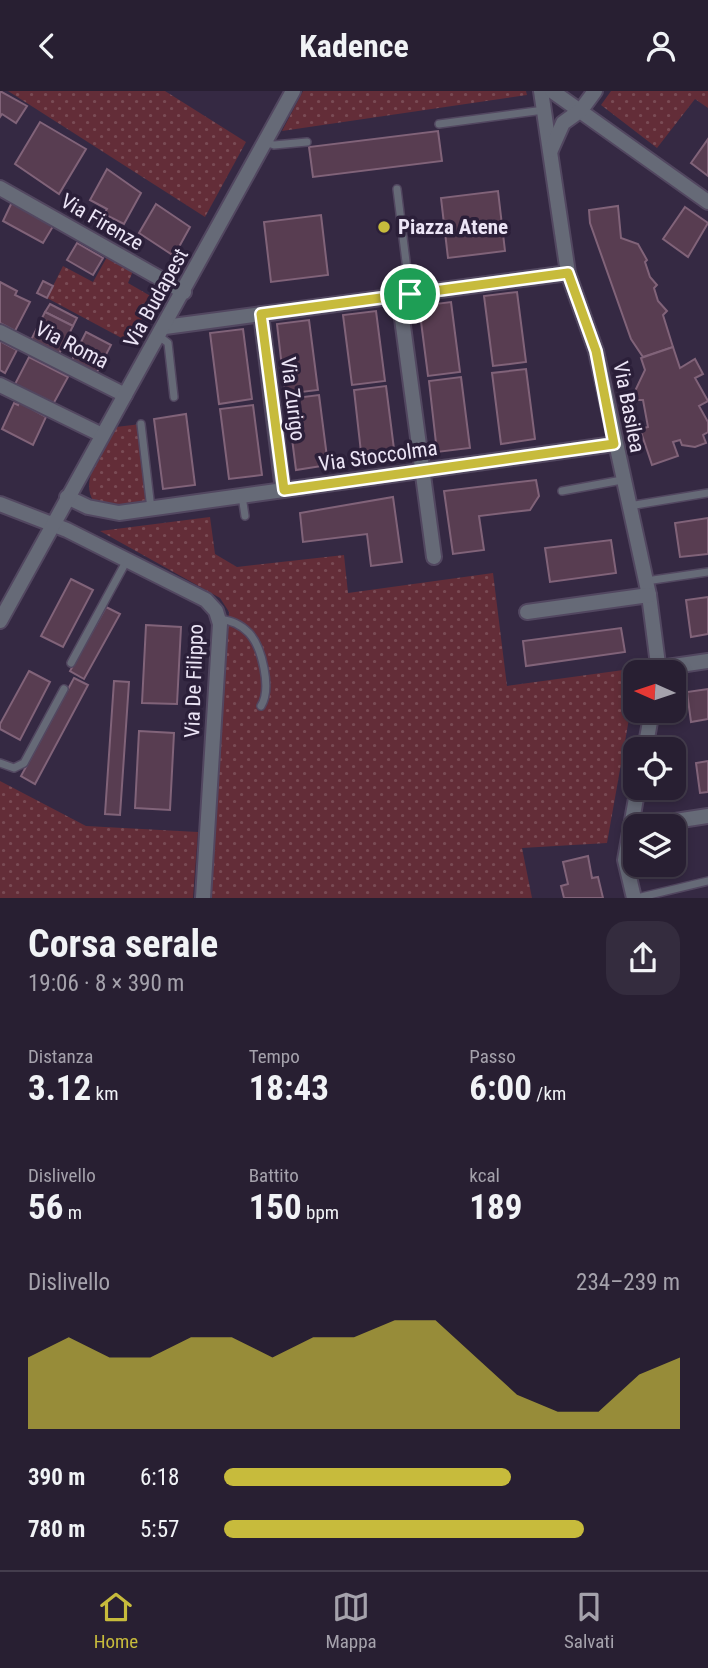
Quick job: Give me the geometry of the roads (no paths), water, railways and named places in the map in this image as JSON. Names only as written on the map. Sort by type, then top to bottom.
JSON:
[{"type":"street","name":"Via Budapest","points":[[0,621],[293,91]]},
{"type":"street","name":"Via Basilea","points":[[541,91],[568,273],[596,351],[614,444],[648,588],[659,660]]},
{"type":"street","points":[[552,91],[708,202]]},
{"type":"street","points":[[551,151],[563,123],[581,110],[595,91]]},
{"type":"street","name":"Via Firenze","points":[[0,188],[184,292]]},
{"type":"street","points":[[162,332],[261,314],[568,273]]},
{"type":"street","points":[[404,295],[422,471],[434,557]]},
{"type":"street","name":"Via Zurigo","points":[[261,314],[284,490]]},
{"type":"street","name":"Via Roma","points":[[0,332],[125,395]]},
{"type":"street","points":[[0,385],[102,435]]},
{"type":"street","name":"Via Stoccolma","points":[[67,497],[88,507],[111,513],[614,444]]},
{"type":"street","name":"Via De Filippo","points":[[0,503],[52,524],[206,600],[219,619],[203,898]]},
{"type":"street","points":[[527,612],[648,588]]},
{"type":"street","points":[[686,665],[708,661]]},
{"type":"street","points":[[686,819],[708,816]]},
{"type":"street","points":[[630,877],[636,898]]},
{"type":"lane","points":[[439,124],[544,110]]},
{"type":"lane","points":[[265,142],[274,145],[307,142]]},
{"type":"lane","points":[[397,189],[404,295]]},
{"type":"lane","points":[[162,332],[168,343],[174,397]]},
{"type":"lane","points":[[141,424],[151,509]]},
{"type":"lane","points":[[562,491],[622,480]]},
{"type":"lane","points":[[628,506],[708,493]]},
{"type":"lane","points":[[242,496],[245,516]]},
{"type":"lane","points":[[71,663],[127,560]]},
{"type":"lane","points":[[648,588],[708,572]]},
{"type":"lane","points":[[219,619],[235,622],[250,634],[259,652],[265,683],[261,706]]},
{"type":"lane","points":[[0,763],[14,768],[24,763],[64,689]]},
{"type":"lane","points":[[636,898],[708,881]]},
{"type":"place","name":"Piazza Atene","points":[[384,227]]}]
